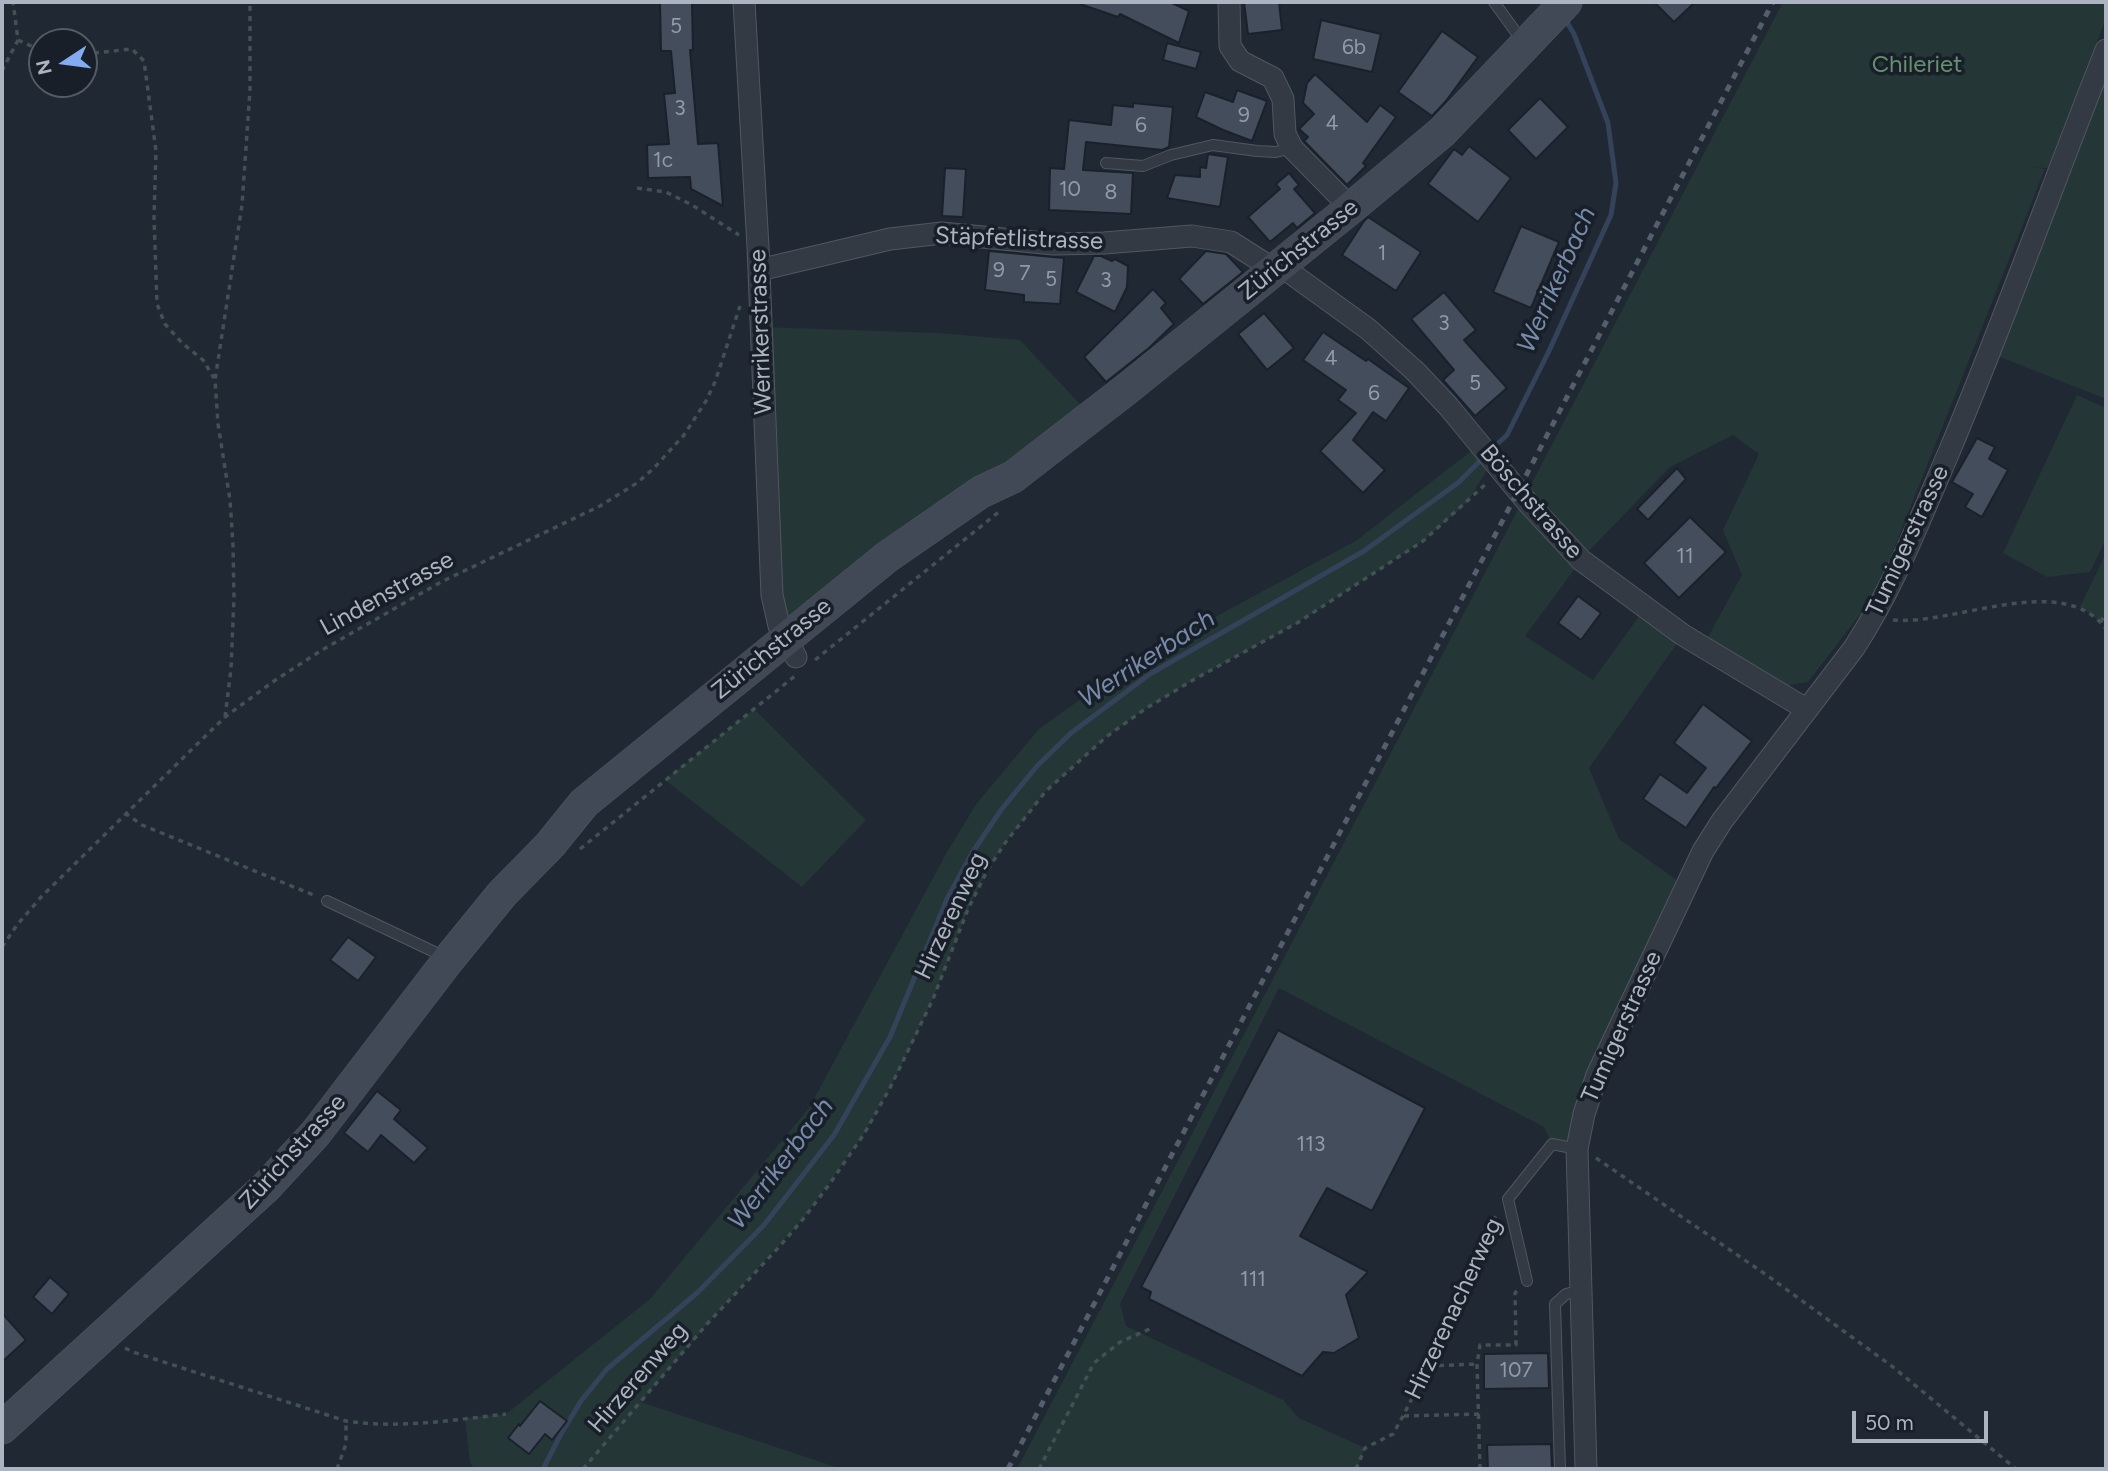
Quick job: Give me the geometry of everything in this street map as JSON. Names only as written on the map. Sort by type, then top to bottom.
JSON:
[{"type":"main road","name":"Zürichstrasse","points":[[2,1427],[266,1187],[315,1134],[502,894],[561,850],[595,816],[795,660],[999,495],[1010,491],[1138,380],[1351,208],[1442,132],[1545,23]]},
{"type":"street","name":"Werrikerstrasse","points":[[744,2],[758,247],[772,595],[779,626],[795,660]]},
{"type":"street","points":[[1229,2],[1230,46],[1240,61],[1273,78],[1283,99],[1285,134],[1292,148],[1351,208]]},
{"type":"street","name":"Tumigerstrasse","points":[[1586,1469],[1577,1149],[1584,1114],[1597,1075],[1703,851],[1805,709],[1854,648],[1874,619],[1899,570],[1990,353],[2106,50]]},
{"type":"street","name":"Stäpfetlistrasse","points":[[759,270],[890,239],[942,233],[1054,244],[1192,236],[1231,242],[1264,263],[1277,267]]},
{"type":"street","name":"Böschstrasse","points":[[1277,267],[1292,274],[1368,329],[1415,371],[1581,560],[1683,635],[1805,709]]},
{"type":"lane","points":[[1494,2],[1545,23]]},
{"type":"lane","points":[[1106,163],[1143,166],[1171,155],[1213,145],[1276,152],[1292,148]]},
{"type":"lane","points":[[327,901],[449,959]]},
{"type":"lane","name":"Hirzerenacherweg","points":[[1508,1199],[1552,1143],[1577,1149]]},
{"type":"lane","points":[[1508,1199],[1527,1281]]},
{"type":"lane","points":[[1560,1469],[1555,1304],[1566,1294],[1581,1290]]},
{"type":"path","points":[[2,71],[18,40],[13,2]]},
{"type":"path","points":[[225,717],[231,669],[233,545],[215,380],[242,205],[250,90],[250,2]]},
{"type":"path","points":[[18,40],[28,45]]},
{"type":"path","points":[[98,53],[132,49],[144,61],[156,151],[154,216],[157,304],[165,324],[182,343],[203,360],[215,380]]},
{"type":"path","points":[[636,188],[666,192],[692,205],[758,247]]},
{"type":"path","name":"Lindenstrasse","points":[[2,947],[42,896],[125,813],[225,717],[274,681],[322,650],[441,582],[582,516],[645,475],[684,435],[706,401],[741,304]]},
{"type":"path","name":"Hirzerenweg","points":[[583,1469],[707,1324],[788,1237],[831,1182],[890,1088],[933,999],[968,909],[987,871],[1005,843],[1046,791],[1106,737],[1146,709],[1297,623],[1423,541],[1491,480],[1491,458]]},
{"type":"path","points":[[561,850],[795,660],[1010,491]]},
{"type":"path","points":[[1874,619],[1912,622],[2021,603],[2055,602],[2080,607],[2101,622],[2106,629]]},
{"type":"path","points":[[2101,622],[2106,611]]},
{"type":"path","points":[[125,813],[142,825],[327,901]]},
{"type":"path","points":[[1577,1149],[1601,1160],[1841,1329],[1893,1367],[2016,1469]]},
{"type":"path","name":"Hirzerenacherweg","points":[[1356,1469],[1366,1448],[1393,1434],[1449,1325],[1496,1214],[1508,1199]]},
{"type":"path","points":[[1480,1469],[1477,1364],[1480,1345],[1516,1345],[1515,1293],[1527,1281]]},
{"type":"path","points":[[1039,1469],[1094,1363],[1120,1342],[1154,1327]]},
{"type":"path","points":[[133,1352],[346,1421],[404,1425],[506,1414]]},
{"type":"path","points":[[1429,1366],[1477,1364]]},
{"type":"path","points":[[1403,1416],[1479,1414]]},
{"type":"path","points":[[337,1469],[346,1444],[346,1421]]},
{"type":"green space","name":"Chileriet","points":[[1783,2],[2106,2],[2106,19],[2062,131],[2057,131],[2073,133],[2059,169],[2031,167],[2045,169],[1889,561],[1865,608],[1808,682],[1784,686],[1704,644],[1742,575],[1723,530],[1759,454],[1733,435],[1670,467],[1586,554],[1525,636],[1593,680],[1645,608],[1683,635],[1589,768],[1619,839],[1685,886],[1577,1149],[1552,1144],[1544,1127],[1279,988],[1120,1304],[1126,1326],[1283,1400],[1299,1418],[1365,1448],[1357,1469],[1017,1469]]},
{"type":"green space","points":[[2106,71],[2106,399],[1995,355]]},
{"type":"green space","points":[[761,327],[939,333],[1020,340],[1093,418],[785,639]]},
{"type":"green space","points":[[2077,395],[2106,408],[2106,539],[2090,572],[2047,577],[2003,553]]},
{"type":"green space","points":[[1480,444],[1493,460],[1467,503],[1423,541],[1297,623],[1145,709],[1106,737],[1046,791],[1005,843],[987,871],[968,909],[933,999],[890,1088],[864,1134],[804,1218],[707,1324],[641,1402],[842,1469],[475,1469],[470,1463],[465,1418],[506,1414],[650,1299],[809,1108],[947,852],[977,803],[1039,729],[1134,661],[1357,540]]},
{"type":"green space","points":[[2106,553],[2106,611],[2101,622],[2080,607]]},
{"type":"green space","points":[[754,709],[866,820],[802,887],[665,780]]},
{"type":"building","points":[[692,2],[693,50],[690,50],[698,144],[718,143],[723,206],[691,189],[690,177],[648,178],[647,145],[669,144],[664,94],[675,93],[671,51],[661,51],[660,3]]},
{"type":"building","points":[[1080,2],[1170,2],[1189,11],[1179,43],[1120,14],[1118,17]]},
{"type":"building","points":[[1244,2],[1279,2],[1282,30],[1248,34]]},
{"type":"building","points":[[1654,2],[1695,2],[1674,22]]},
{"type":"building","points":[[1321,20],[1381,34],[1372,72],[1313,59]]},
{"type":"building","points":[[1442,31],[1478,57],[1432,116],[1398,92]]},
{"type":"building","points":[[1167,43],[1201,52],[1196,69],[1163,60]]},
{"type":"building","points":[[1315,74],[1367,122],[1380,105],[1396,117],[1363,163],[1366,166],[1347,185],[1304,141],[1308,137],[1299,129],[1314,114],[1303,103],[1307,83]]},
{"type":"building","points":[[1237,90],[1267,101],[1252,141],[1196,117],[1205,92],[1233,102]]},
{"type":"building","points":[[1540,98],[1568,127],[1536,159],[1508,130]]},
{"type":"building","points":[[1133,103],[1173,107],[1169,147],[1162,150],[1086,142],[1083,170],[1133,173],[1131,214],[1049,210],[1050,168],[1064,169],[1069,120],[1111,125],[1113,105],[1133,107]]},
{"type":"building","points":[[1469,146],[1511,178],[1478,222],[1428,184],[1454,149],[1462,155]]},
{"type":"building","points":[[1208,154],[1228,157],[1220,207],[1167,198],[1175,175],[1200,177],[1200,167],[1206,168]]},
{"type":"building","points":[[945,168],[966,169],[963,217],[942,216]]},
{"type":"building","points":[[1289,173],[1299,185],[1294,189],[1315,213],[1297,228],[1293,223],[1270,242],[1248,217],[1280,189],[1276,184]]},
{"type":"building","points":[[1368,217],[1421,252],[1396,291],[1342,255]]},
{"type":"building","points":[[1521,226],[1559,242],[1531,308],[1493,292]]},
{"type":"building","points":[[989,251],[1064,258],[1060,304],[1024,302],[1024,295],[985,290]]},
{"type":"building","points":[[1206,251],[1226,254],[1243,272],[1203,304],[1179,279]]},
{"type":"building","points":[[1094,256],[1112,261],[1115,259],[1128,266],[1127,287],[1115,312],[1076,292]]},
{"type":"building","points":[[1153,289],[1166,303],[1161,308],[1174,324],[1106,382],[1084,357]]},
{"type":"building","points":[[1444,292],[1476,330],[1464,340],[1507,388],[1475,416],[1443,380],[1454,370],[1411,319]]},
{"type":"building","points":[[1264,313],[1294,348],[1267,370],[1238,334]]},
{"type":"building","points":[[1323,332],[1409,388],[1386,421],[1373,412],[1353,440],[1385,470],[1363,493],[1320,451],[1356,413],[1338,400],[1346,390],[1303,360]]},
{"type":"building","points":[[1977,438],[1995,447],[1989,459],[2008,470],[1982,517],[1965,507],[1973,494],[1952,482]]},
{"type":"building","points":[[1677,468],[1686,479],[1648,520],[1637,509]]},
{"type":"building","points":[[1690,517],[1726,552],[1679,598],[1644,563]]},
{"type":"building","points":[[1578,596],[1601,613],[1581,640],[1558,623]]},
{"type":"building","points":[[1703,704],[1752,741],[1716,788],[1714,787],[1686,828],[1643,799],[1660,774],[1687,793],[1706,768],[1674,743]]},
{"type":"building","points":[[348,937],[376,957],[358,981],[330,960]]},
{"type":"building","points":[[1278,1030],[1425,1108],[1372,1211],[1327,1188],[1300,1236],[1368,1272],[1346,1295],[1359,1338],[1334,1353],[1323,1352],[1302,1376],[1149,1299],[1151,1292],[1141,1287]]},
{"type":"building","points":[[377,1091],[401,1110],[394,1119],[428,1148],[414,1163],[381,1135],[368,1152],[344,1133]]},
{"type":"building","points":[[50,1277],[69,1294],[52,1314],[33,1297]]},
{"type":"building","points":[[2,1313],[26,1340],[2,1362]]},
{"type":"building","points":[[1548,1353],[1549,1388],[1484,1389],[1484,1354]]},
{"type":"building","points":[[540,1401],[567,1421],[552,1440],[545,1434],[529,1454],[508,1438]]},
{"type":"building","points":[[1551,1444],[1552,1469],[1488,1469],[1487,1445]]},
{"type":"waterway","name":"Werrikerbach","points":[[1492,449],[1507,435],[1611,215],[1616,183],[1608,123],[1574,34],[1565,19]]},
{"type":"waterway","name":"Werrikerbach","points":[[543,1469],[581,1401],[607,1369],[697,1293],[764,1225],[834,1135],[890,1037],[947,899],[972,853],[1001,810],[1037,766],[1071,733],[1150,674],[1364,551],[1459,482],[1485,456]]},
{"type":"railway","points":[[1008,1469],[1773,2]]}]
